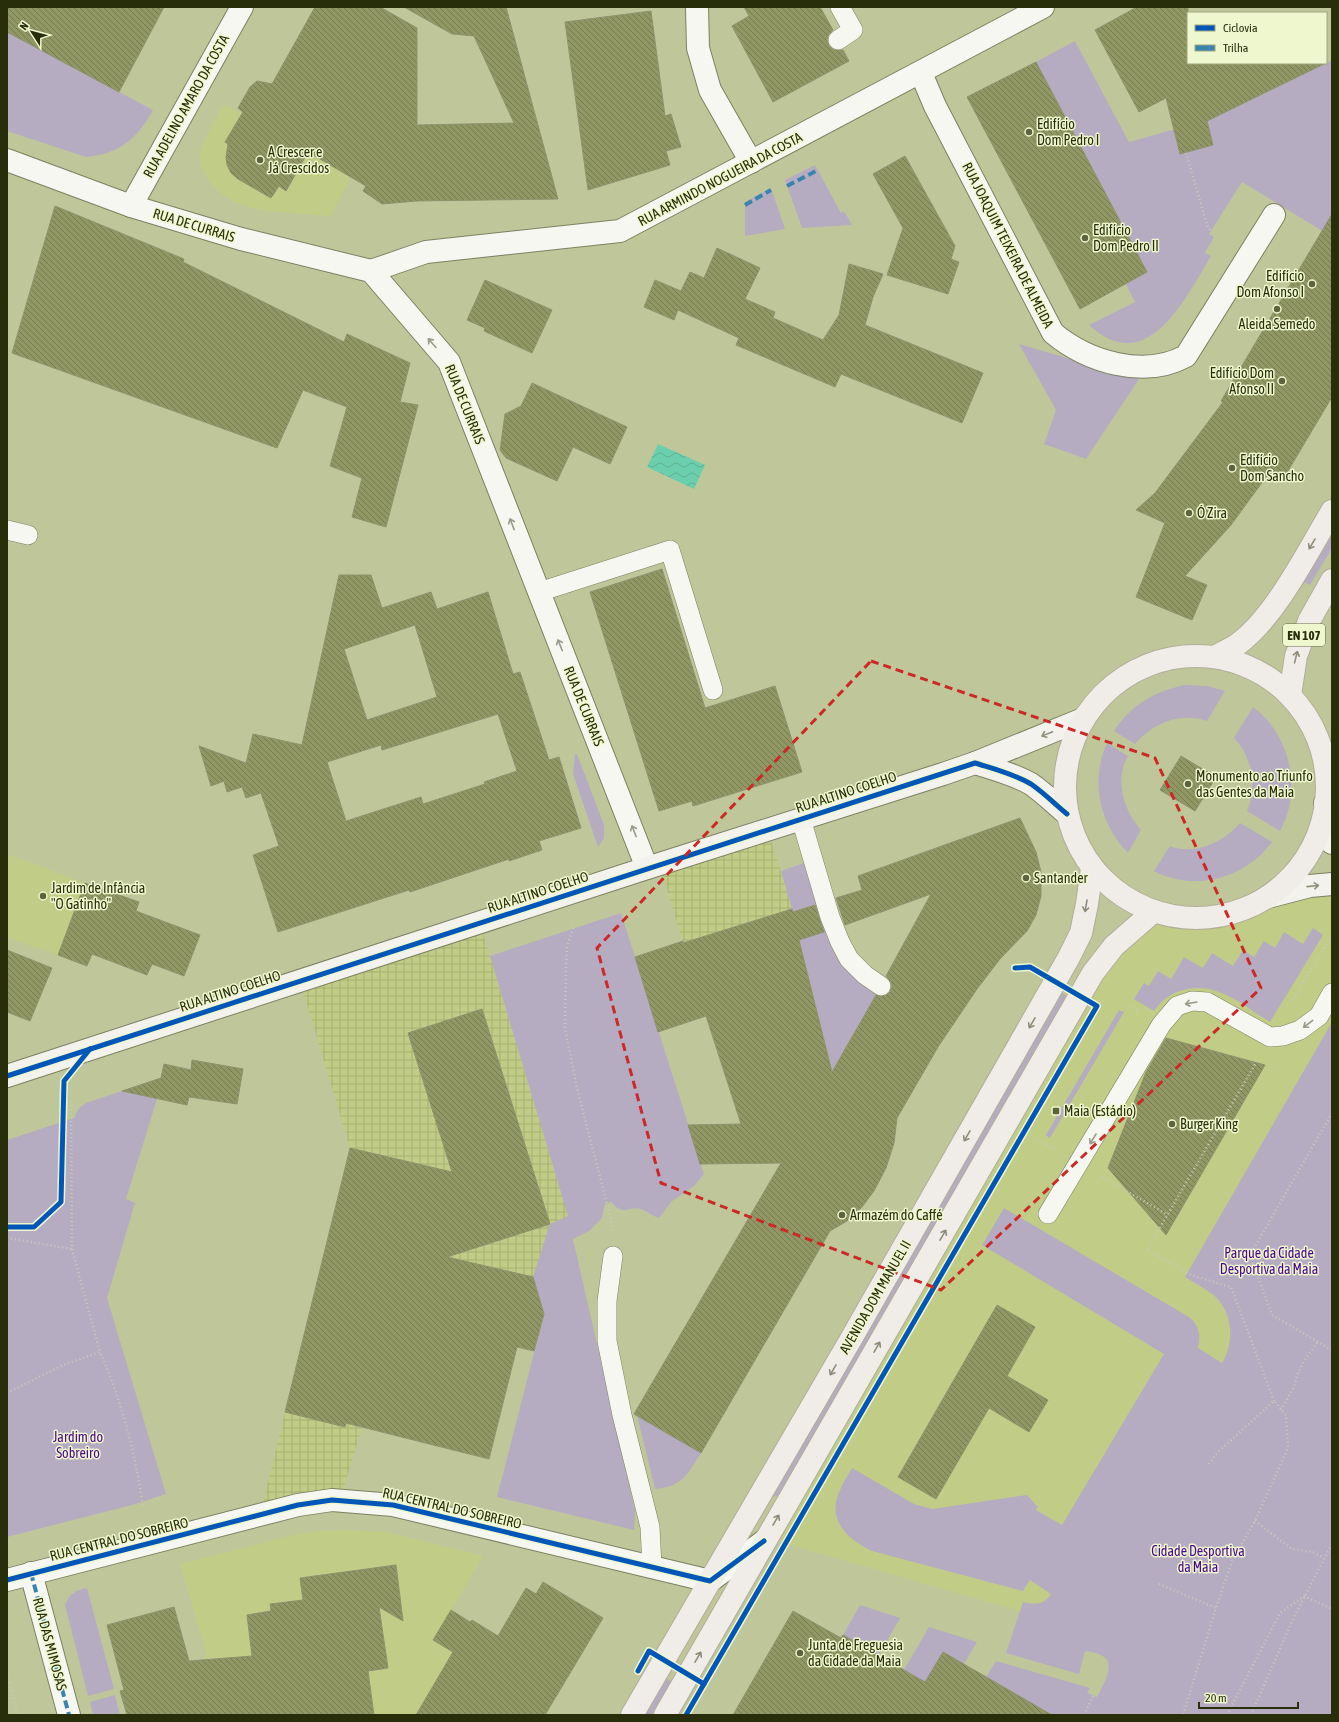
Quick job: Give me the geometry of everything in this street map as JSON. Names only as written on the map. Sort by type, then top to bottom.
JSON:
[{"type":"main road","points":[[1214,657],[1238,644],[1254,630],[1267,614],[1289,583],[1332,511]]},
{"type":"main road","name":"EN 107","points":[[1290,695],[1296,656],[1309,621],[1332,580]]},
{"type":"main road","points":[[1176,657],[1214,657],[1255,669],[1290,695],[1311,722],[1323,754],[1327,788],[1323,822],[1309,854],[1291,878],[1268,896],[1242,910],[1212,918],[1183,918],[1153,912],[1119,895],[1092,868],[1076,842],[1067,814],[1064,784],[1069,754],[1084,719],[1108,690],[1139,668],[1176,657]]},
{"type":"main road","name":"RUA ALTINO COELHO","points":[[7,1076],[647,868],[976,763],[1084,719]]},
{"type":"main road","points":[[976,763],[1013,776],[1030,784],[1067,814]]},
{"type":"main road","points":[[1325,803],[1332,843]]},
{"type":"main road","name":"AVENIDA DOM MANUEL II","points":[[632,1715],[851,1339],[1068,959],[1081,933],[1092,868]]},
{"type":"main road","points":[[1268,896],[1310,886],[1332,884]]},
{"type":"main road","name":"AVENIDA DOM MANUEL II","points":[[665,1715],[764,1541],[1093,974],[1114,946],[1153,912]]},
{"type":"street","name":"RUA ADELINO AMARO DA COSTA","points":[[131,206],[242,7]]},
{"type":"street","points":[[697,7],[698,48],[710,90],[750,162]]},
{"type":"street","name":"RUA ARMINDO NOGUEIRA DA COSTA","points":[[371,271],[426,252],[620,231],[1043,7]]},
{"type":"street","name":"RUA JOAQUIM TEIXEIRA DE ALMEIDA","points":[[920,73],[935,106],[1053,333],[1066,343],[1091,355],[1125,366],[1140,367],[1161,366],[1174,363],[1186,356],[1274,215]]},
{"type":"street","name":"RUA DE CURRAIS","points":[[7,160],[131,206],[241,239],[371,271],[449,362],[647,868]]},
{"type":"street","name":"RUA CENTRAL DO SOBREIRO","points":[[7,1580],[298,1505],[332,1500],[393,1504],[710,1581]]},
{"type":"street","points":[[710,1581],[764,1541]]},
{"type":"street","name":"RUA DAS MIMOSAS","points":[[32,1573],[69,1715]]},
{"type":"lane","points":[[838,40],[853,30],[840,7]]},
{"type":"lane","points":[[7,530],[28,535]]},
{"type":"lane","points":[[539,592],[670,550],[713,690]]},
{"type":"lane","points":[[800,819],[830,917],[840,942],[849,959],[865,975],[881,986]]},
{"type":"lane","points":[[1048,1214],[1161,1025],[1177,1006],[1192,1001],[1207,1002],[1270,1037],[1283,1036],[1300,1030],[1319,1016],[1332,993]]},
{"type":"lane","points":[[613,1256],[607,1301],[607,1341],[622,1415],[650,1527],[652,1567]]},
{"type":"path","points":[[1186,153],[1208,228],[1212,231]]},
{"type":"path","points":[[572,924],[573,928],[567,947],[565,1028],[576,1088],[611,1220],[613,1256]]},
{"type":"path","points":[[1290,1005],[1332,935]]},
{"type":"path","points":[[1183,1715],[1232,1561],[1255,1521],[1288,1448],[1286,1415],[1274,1401],[1231,1287],[1191,1275],[1147,1250],[1258,1058]]},
{"type":"path","points":[[71,1101],[72,1249],[100,1352],[111,1378],[136,1463],[143,1508]]},
{"type":"path","points":[[1332,1113],[1250,1255],[1272,1315],[1332,1350]]},
{"type":"path","points":[[1036,1139],[1062,1154]]},
{"type":"path","points":[[1102,1177],[1168,1215]]},
{"type":"path","points":[[7,1238],[72,1249]]},
{"type":"path","points":[[1281,1410],[1294,1387],[1297,1375],[1304,1361],[1318,1342]]},
{"type":"path","points":[[7,1392],[63,1365],[100,1352]]},
{"type":"path","points":[[1209,1464],[1217,1453],[1274,1401]]},
{"type":"path","points":[[1255,1521],[1292,1549],[1313,1552],[1324,1558]]},
{"type":"path","points":[[1251,1715],[1304,1596],[1332,1544]]},
{"type":"path","points":[[1159,1584],[1216,1608]]},
{"type":"path","points":[[1304,1596],[1332,1609]]},
{"type":"path","points":[[1227,1715],[1280,1613],[1304,1596]]},
{"type":"path","points":[[7,1674],[18,1715]]},
{"type":"path","points":[[1084,1715],[1093,1696]]},
{"type":"highlighted area","points":[[871,661],[1155,758],[1261,988],[941,1290],[661,1183],[597,948]]},
{"type":"shaded area","name":"A Crescer e Já Crescidos","points":[[224,104],[351,177],[330,216],[263,211],[235,202],[223,195],[214,187],[205,175],[199,155],[203,143]]},
{"type":"shaded area","points":[[769,833],[792,909],[832,1072],[780,1163],[754,1164],[683,943],[661,868]]},
{"type":"shaded area","name":"Jardim de Infância \"O Gatinho\"","points":[[7,854],[85,883],[58,955],[7,937]]},
{"type":"shaded area","points":[[1332,889],[1332,1022],[1185,1277],[1212,1294],[1223,1307],[1230,1328],[1230,1348],[1227,1356],[1222,1363],[1176,1334],[1030,1580],[1051,1594],[1048,1598],[1038,1604],[1023,1602],[1020,1611],[770,1539],[1102,968],[1153,917],[1182,923],[1205,924],[1242,916],[1268,901]]},
{"type":"shaded area","points":[[481,927],[568,1216],[550,1224],[533,1277],[386,1333],[362,1427],[341,1497],[261,1511],[350,1148],[301,984]]},
{"type":"shaded area","points":[[348,1530],[386,1532],[483,1556],[451,1610],[470,1622],[416,1715],[206,1715],[201,1675],[207,1655],[180,1564],[297,1534],[316,1531]]},
{"type":"green space","points":[[7,32],[153,110],[140,129],[126,143],[108,152],[86,157],[7,131]]},
{"type":"green space","points":[[1075,41],[1129,142],[1211,119],[1324,64],[1327,64],[1327,62],[1332,60],[1332,237],[1242,182],[1209,234],[1214,237],[1205,253],[1211,256],[1189,293],[1162,327],[1146,338],[1129,343],[1110,339],[1089,325],[1135,302],[1126,284],[1147,272],[1036,62]],"holes":[[[1208,124],[1213,145],[1180,154],[1175,133]]]},
{"type":"green space","points":[[815,165],[841,213],[844,211],[852,225],[802,228],[785,180]]},
{"type":"green space","points":[[771,188],[785,229],[745,236],[745,202]]},
{"type":"green space","points":[[1019,344],[1139,379],[1086,459],[1044,444],[1056,410]]},
{"type":"green space","points":[[1332,531],[1332,548],[1310,585],[1302,581]]},
{"type":"green space","points":[[1185,685],[1207,686],[1225,691],[1207,721],[1187,718],[1168,721],[1150,730],[1135,744],[1114,731],[1128,714],[1145,700],[1164,691]]},
{"type":"green space","points":[[1253,707],[1266,718],[1276,732],[1284,747],[1289,764],[1291,798],[1287,815],[1280,831],[1247,811],[1252,792],[1251,773],[1245,754],[1234,738]]},
{"type":"green space","points":[[1107,743],[1128,756],[1124,765],[1121,785],[1130,814],[1141,830],[1128,853],[1110,828],[1100,801],[1099,772]]},
{"type":"green space","points":[[575,754],[577,754],[604,825],[604,838],[598,847],[573,774]]},
{"type":"green space","points":[[1240,823],[1272,842],[1261,855],[1248,865],[1233,873],[1202,881],[1186,881],[1169,877],[1154,871],[1170,846],[1179,849],[1189,849],[1208,845],[1226,836]]},
{"type":"green space","points":[[804,863],[860,983],[876,995],[832,1072],[792,909],[781,871]]},
{"type":"green space","points":[[621,913],[704,1174],[694,1186],[671,1202],[659,1218],[637,1208],[620,1209],[611,1202],[605,1204],[602,1218],[589,1231],[573,1239],[635,1511],[634,1530],[497,1497],[544,1314],[533,1277],[550,1224],[568,1216],[490,956]]},
{"type":"green space","points":[[1313,928],[1323,935],[1270,1022],[1228,996],[1205,988],[1193,988],[1176,992],[1159,1004],[1154,1011],[1134,999],[1144,983],[1149,986],[1158,971],[1171,979],[1184,957],[1203,968],[1212,953],[1233,966],[1243,950],[1254,957],[1264,941],[1275,948],[1284,932],[1303,944]]},
{"type":"green space","points":[[1062,993],[1068,997],[779,1495],[773,1497],[773,1491]]},
{"type":"green space","points":[[1119,1010],[1124,1012],[1050,1138],[1046,1135]]},
{"type":"green space","name":"Cidade Desportiva da Maia","points":[[1332,1022],[1332,1715],[1052,1715],[986,1677],[996,1661],[1090,1688],[1087,1693],[1097,1697],[1105,1682],[1109,1666],[1104,1657],[1100,1655],[1085,1651],[1079,1674],[1006,1653],[1023,1602],[1031,1604],[1039,1603],[1048,1598],[1051,1594],[1030,1580],[1023,1591],[872,1551],[854,1541],[841,1527],[837,1519],[836,1510],[836,1501],[840,1490],[852,1468],[914,1504],[932,1509],[1027,1495],[1038,1507],[1036,1510],[1062,1525],[1164,1354],[982,1245],[1004,1208],[1189,1317],[1197,1327],[1199,1339],[1198,1348],[1222,1363],[1229,1347],[1230,1338],[1229,1321],[1226,1313],[1217,1298],[1206,1289],[1185,1277]]},
{"type":"green space","name":"Jardim do Sobreiro","points":[[161,1078],[155,1098],[157,1099],[126,1199],[135,1203],[107,1298],[166,1494],[132,1505],[7,1537],[7,1140],[74,1118],[79,1108],[86,1103]]},
{"type":"green space","points":[[637,1415],[701,1453],[688,1473],[678,1482],[664,1488],[655,1489]]},
{"type":"green space","points":[[87,1588],[114,1689],[88,1696],[65,1605],[73,1593]]},
{"type":"green space","points":[[860,1605],[900,1618],[879,1655],[843,1635]]},
{"type":"green space","points":[[929,1627],[977,1642],[964,1664],[925,1682],[904,1670]]},
{"type":"green space","points":[[666,1678],[671,1682],[652,1715],[645,1715]]},
{"type":"green space","points":[[115,1695],[120,1715],[93,1715],[90,1702]]},
{"type":"water","points":[[658,444],[705,465],[694,489],[647,467]]},
{"type":"building","points":[[7,7],[164,7],[119,92],[7,32]]},
{"type":"building","points":[[315,7],[380,7],[417,28],[417,125],[514,123],[474,36],[452,34],[404,7],[506,7],[558,199],[417,201],[382,204],[363,191],[366,186],[308,152],[286,191],[279,186],[271,198],[238,179],[231,173],[227,165],[226,157],[228,144],[225,142],[243,112],[238,108],[250,87],[257,81],[272,84]]},
{"type":"building","points":[[744,7],[820,7],[833,30],[828,36],[827,40],[829,46],[834,50],[843,50],[849,61],[773,102],[732,26],[749,16]]},
{"type":"building","points":[[1137,7],[1188,7],[1187,64],[1324,64],[1207,121],[1213,145],[1180,154],[1166,98],[1139,112],[1095,30]]},
{"type":"building","points":[[651,11],[665,116],[671,114],[681,147],[666,151],[670,165],[588,190],[565,22]]},
{"type":"building","points":[[1036,62],[1147,272],[1080,309],[967,97]]},
{"type":"building","points":[[905,156],[955,246],[951,259],[959,262],[948,294],[887,275],[903,228],[873,174]]},
{"type":"building","points":[[55,206],[184,259],[183,262],[344,342],[347,334],[410,363],[400,402],[418,405],[386,527],[352,517],[362,478],[330,466],[347,407],[303,390],[277,448],[12,353]]},
{"type":"building","points":[[1332,214],[1332,397],[1282,481],[1269,473],[1231,525],[1185,576],[1207,585],[1192,620],[1136,597],[1165,523],[1136,510],[1155,493],[1223,402],[1221,401]]},
{"type":"building","points":[[717,248],[760,268],[745,299],[775,312],[773,318],[823,340],[839,315],[849,264],[883,274],[873,297],[865,325],[983,373],[962,423],[841,374],[835,387],[736,345],[739,338],[678,310],[674,320],[644,307],[655,280],[681,291],[690,272],[704,278]]},
{"type":"building","points":[[485,280],[552,310],[532,353],[484,331],[485,328],[467,320]]},
{"type":"building","points":[[532,383],[627,427],[610,464],[573,447],[557,481],[506,458],[500,450],[505,414],[521,406]]},
{"type":"building","points":[[662,569],[705,708],[775,686],[802,772],[693,806],[692,801],[659,811],[590,592]]},
{"type":"building","points":[[339,575],[371,575],[382,608],[431,592],[437,609],[488,592],[513,674],[520,672],[549,760],[559,757],[581,828],[539,841],[542,850],[509,861],[509,859],[410,892],[409,890],[278,932],[253,855],[279,846],[261,793],[246,798],[242,787],[227,792],[224,781],[211,786],[199,746],[246,763],[253,734],[302,745]],"holes":[[[415,625],[437,697],[367,720],[344,649]],[[498,714],[517,771],[484,782],[485,784],[423,804],[421,797],[346,821],[327,762],[381,745],[382,750]]]},
{"type":"building","name":"Monumento ao Triunfo das Gentes da Maia","points":[[1181,756],[1216,777],[1195,811],[1160,790]]},
{"type":"building","points":[[1020,818],[1036,852],[1041,872],[1041,896],[1036,915],[1027,931],[1000,959],[977,989],[938,1047],[897,1118],[894,1143],[886,1168],[874,1191],[862,1207],[847,1221],[830,1231],[701,1453],[634,1414],[781,1163],[700,1164],[688,1125],[741,1124],[706,1016],[658,1032],[635,957],[683,941],[683,943],[792,909],[793,912],[815,905],[824,932],[799,940],[832,1072],[876,995],[885,996],[890,992],[892,986],[891,982],[886,976],[931,894],[845,925],[836,898],[862,890],[858,876]]},
{"type":"building","points":[[85,883],[139,902],[136,911],[200,935],[184,976],[152,964],[147,975],[92,954],[87,966],[58,955]]},
{"type":"building","points":[[7,950],[52,968],[30,1021],[7,1012]]},
{"type":"building","points":[[482,1009],[550,1224],[447,1257],[533,1277],[544,1314],[534,1351],[517,1347],[489,1459],[346,1423],[345,1427],[285,1412],[350,1148],[452,1172],[408,1033]]},
{"type":"building","points":[[1166,1038],[1265,1065],[1166,1235],[1108,1168],[1146,1072]]},
{"type":"building","points":[[192,1060],[243,1069],[237,1104],[189,1097],[187,1105],[122,1091],[161,1078],[164,1064],[191,1070]]},
{"type":"building","points":[[997,1305],[1035,1327],[1007,1376],[1048,1400],[1029,1432],[989,1408],[936,1499],[898,1477]]},
{"type":"building","points":[[396,1565],[403,1621],[379,1607],[388,1668],[368,1671],[374,1715],[127,1715],[120,1691],[124,1690],[107,1625],[174,1607],[189,1661],[252,1656],[247,1615],[271,1611],[270,1604],[303,1600],[300,1578]]},
{"type":"building","points":[[543,1582],[603,1618],[545,1715],[416,1715],[453,1652],[433,1640],[451,1610],[470,1622],[472,1620],[498,1636],[526,1588],[536,1594]]},
{"type":"building","points":[[793,1611],[841,1638],[843,1635],[925,1682],[943,1652],[1052,1715],[733,1715]]},
{"type":"marked path","points":[[787,186],[818,170]]},
{"type":"marked path","points":[[745,205],[771,190]]},
{"type":"marked path","points":[[31,1573],[69,1715]]},
{"type":"cycle path","points":[[7,1076],[975,763],[1024,780],[1045,795],[1067,814]]},
{"type":"cycle path","points":[[686,1715],[1097,1006],[1030,967],[1015,968]]},
{"type":"cycle path","points":[[7,1227],[34,1227],[61,1202],[64,1081],[90,1049]]},
{"type":"cycle path","points":[[7,1580],[298,1505],[332,1500],[393,1505],[710,1581],[764,1541]]},
{"type":"cycle path","points":[[638,1671],[649,1651],[704,1684]]},
{"type":"place","name":"Edifício Dom Pedro I","points":[[1029,132]]},
{"type":"place","name":"A Crescer e Já Crescidos","points":[[260,160]]},
{"type":"place","name":"Edifício Dom Pedro II","points":[[1085,238]]},
{"type":"place","name":"Edifício Dom Afonso I","points":[[1312,284]]},
{"type":"place","name":"Aleida Semedo","points":[[1277,309]]},
{"type":"place","name":"Edifício Dom Afonso II","points":[[1282,381]]},
{"type":"place","name":"Edifício Dom Sancho","points":[[1232,468]]},
{"type":"place","name":"Ó Zira","points":[[1189,513]]},
{"type":"place","name":"Monumento ao Triunfo das Gentes da Maia","points":[[1188,784]]},
{"type":"place","name":"Santander","points":[[1026,878]]},
{"type":"place","name":"Jardim de Infância \"O Gatinho\"","points":[[43,896]]},
{"type":"place","name":"Maia (Estádio)","points":[[1056,1111]]},
{"type":"place","name":"Burger King","points":[[1172,1124]]},
{"type":"place","name":"Armazém do Caffé","points":[[842,1215]]},
{"type":"place","name":"Junta de Freguesia da Cidade da Maia","points":[[800,1653]]},
{"type":"park label","name":"Parque da Cidade Desportiva da Maia","points":[[1269,1262]]}]
